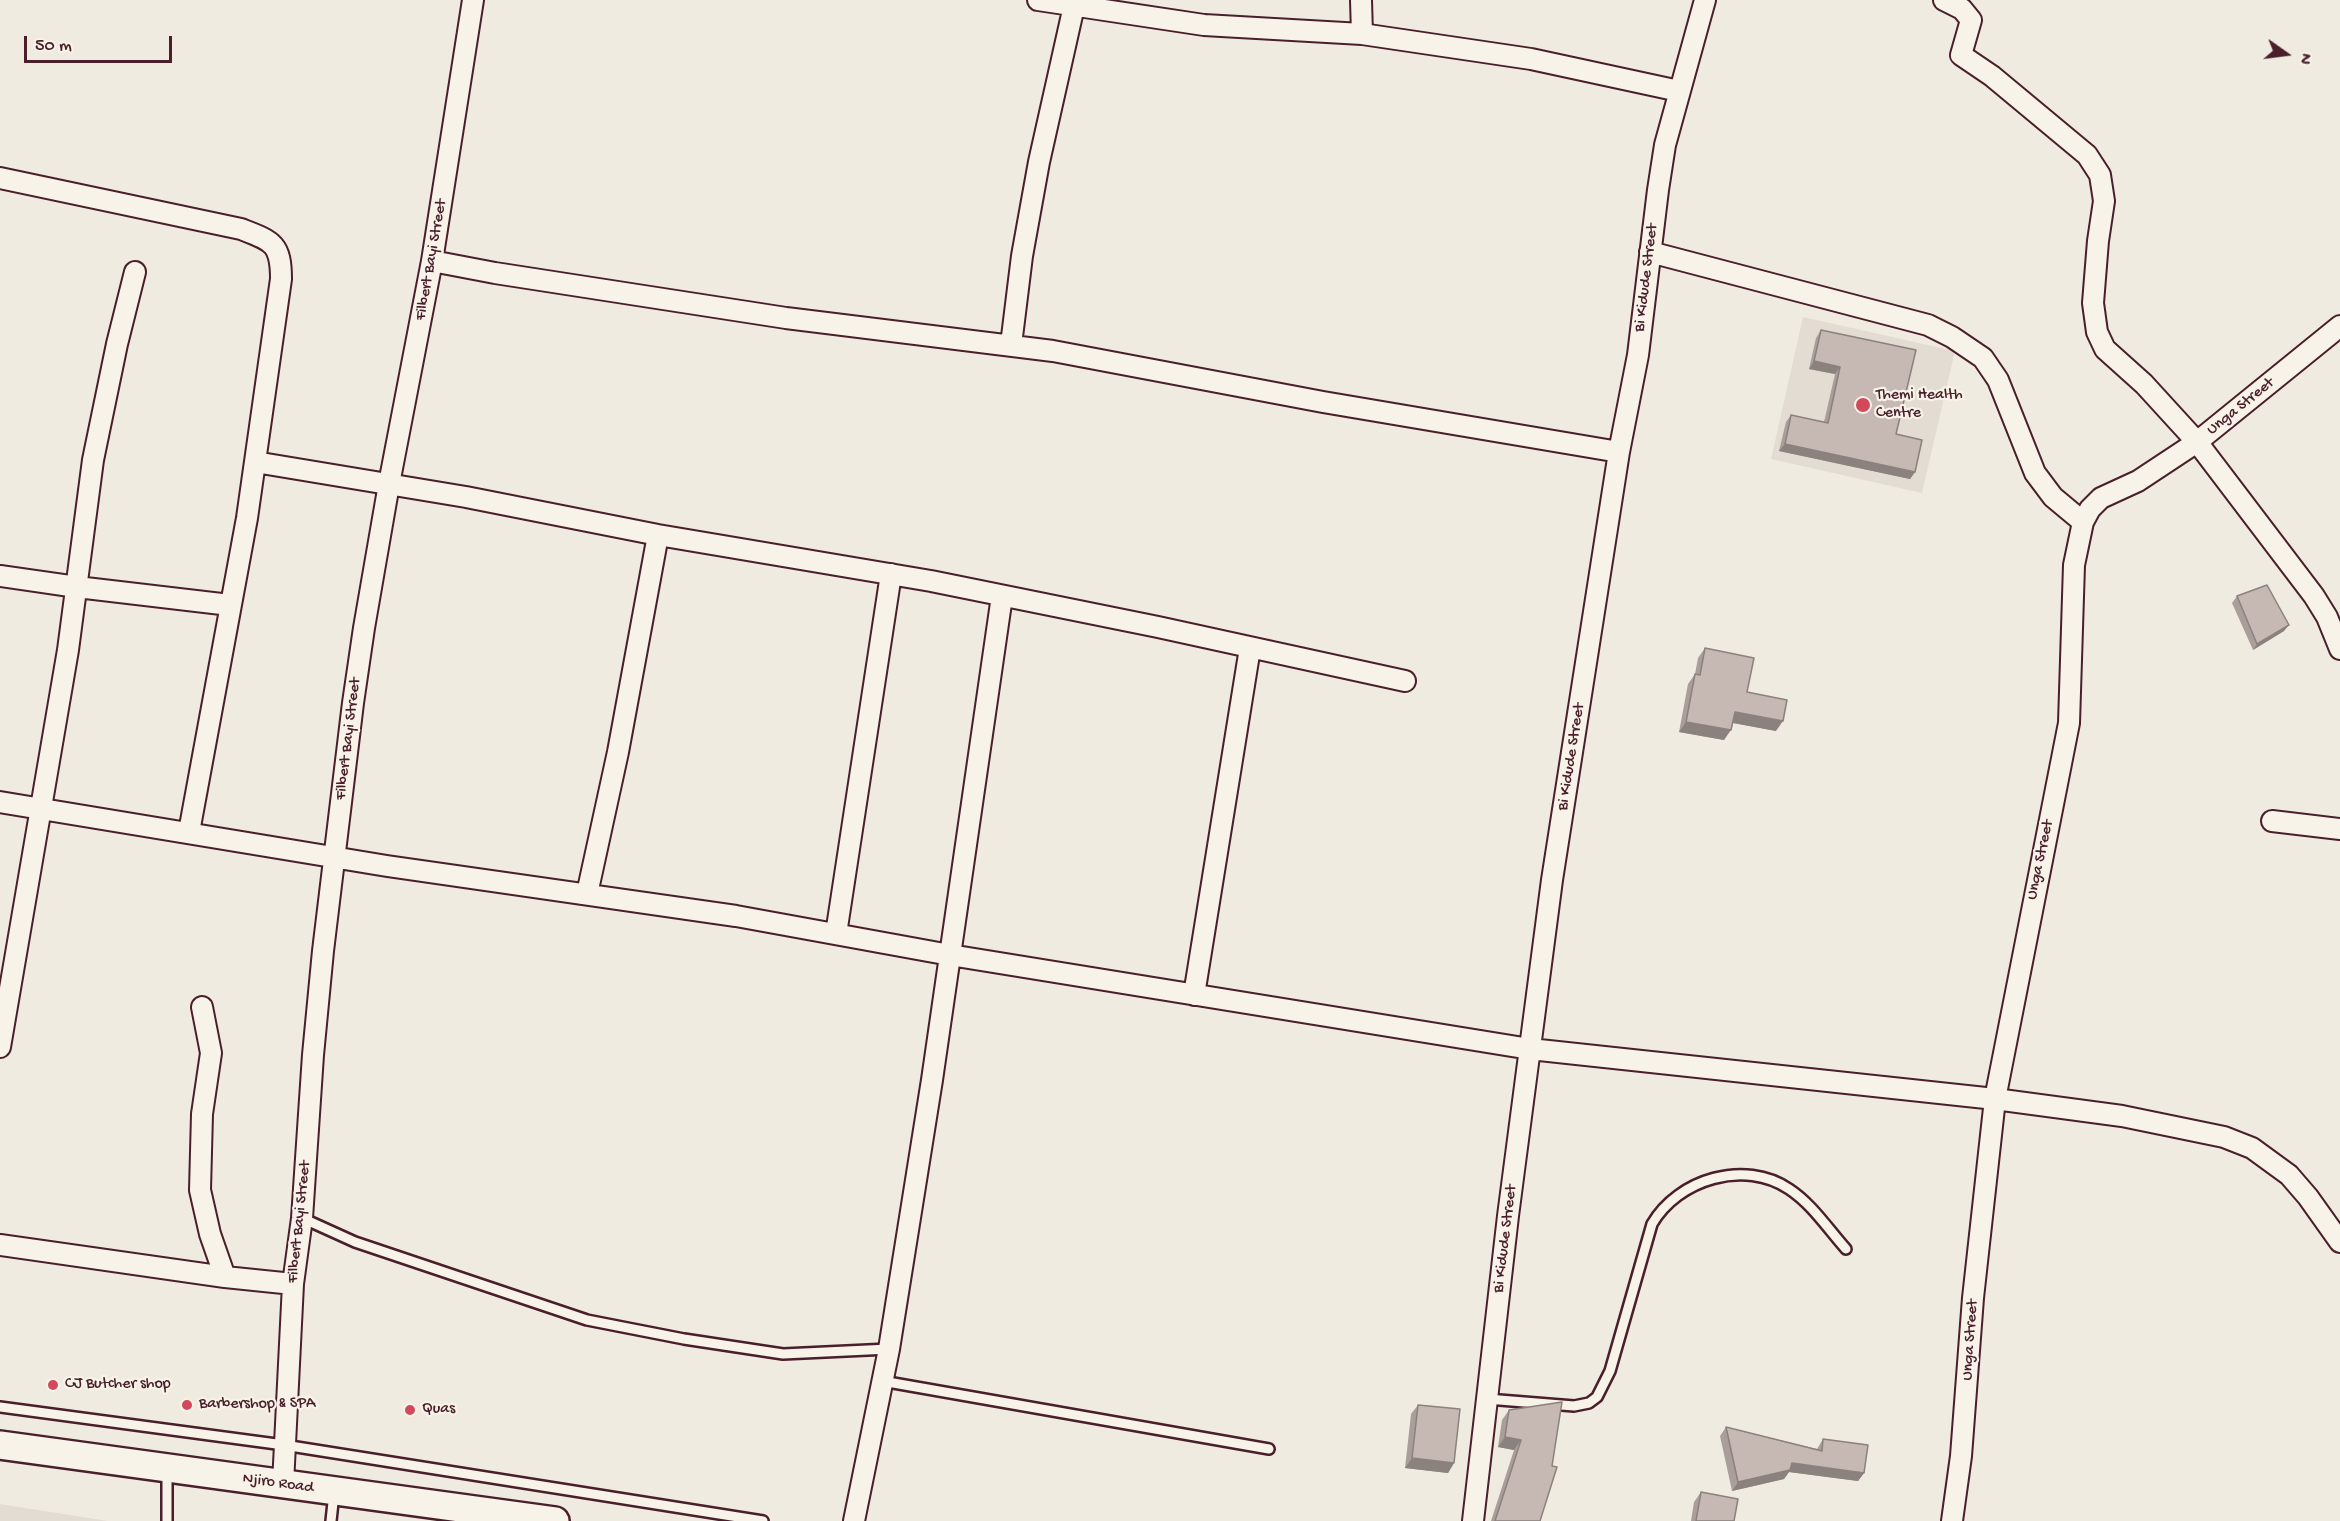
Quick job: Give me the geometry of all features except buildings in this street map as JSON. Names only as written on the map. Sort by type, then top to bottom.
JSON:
[{"type":"street","name":"Filbert Bayi Street","points":[[284,1484],[293,1284],[302,1218],[315,1032],[362,638],[432,261],[474,0]]},
{"type":"street","points":[[1038,0],[1204,25],[1362,34],[1531,59],[1679,91]]},
{"type":"street","points":[[1361,0],[1362,34]]},
{"type":"street","name":"Bi Kidude Street","points":[[1473,1521],[1552,880],[1619,452],[1638,355],[1665,145],[1705,0]]},
{"type":"street","points":[[1944,0],[1962,9],[1971,20],[1961,55],[1992,76],[2087,154],[2100,175],[2104,201],[2093,303],[2097,332],[2105,349],[2144,384],[2197,442],[2334,616],[2340,649]]},
{"type":"street","points":[[1011,345],[1022,256],[1039,162],[1074,6]]},
{"type":"street","points":[[0,178],[241,229],[268,240],[277,250],[281,264],[281,279],[247,518],[189,832]]},
{"type":"street","points":[[1650,252],[1928,325],[1952,337],[1983,358],[1998,380],[2035,473],[2053,498],[2083,522]]},
{"type":"street","points":[[432,261],[774,317],[1011,345],[1149,368],[1323,402],[1619,452]]},
{"type":"street","points":[[0,1047],[77,587],[93,460],[117,344],[135,272]]},
{"type":"street","name":"Unga Street","points":[[1952,1521],[1961,1456],[1973,1298],[1995,1099],[2068,723],[2074,565],[2083,522],[2090,509],[2101,498],[2138,481],[2197,442],[2340,326]]},
{"type":"street","points":[[255,462],[389,484],[658,535],[891,574],[1406,681]]},
{"type":"street","points":[[587,894],[618,752],[658,535]]},
{"type":"street","points":[[836,934],[891,574]]},
{"type":"street","points":[[0,576],[230,605]]},
{"type":"street","points":[[854,1521],[889,1349],[950,955],[1002,596]]},
{"type":"street","points":[[1194,994],[1250,648]]},
{"type":"street","points":[[0,802],[335,857],[702,910],[950,955],[1530,1049],[1995,1099],[2122,1116],[2242,1143],[2271,1160],[2289,1175],[2340,1242]]},
{"type":"street","points":[[2272,821],[2340,829]]},
{"type":"street","points":[[202,1007],[211,1053],[202,1114],[200,1190],[210,1234],[225,1277]]},
{"type":"street","points":[[0,1245],[225,1277],[293,1284]]},
{"type":"street","name":"Njiro Road","points":[[0,1445],[555,1521]]},
{"type":"lane","points":[[1487,1399],[1574,1406],[1589,1403],[1597,1397],[1610,1371],[1652,1224],[1657,1214],[1681,1192],[1704,1181],[1734,1174],[1750,1174],[1772,1179],[1802,1198],[1846,1249]]},
{"type":"lane","points":[[302,1218],[355,1242],[587,1320],[684,1340],[783,1354],[889,1349]]},
{"type":"lane","points":[[882,1381],[1269,1449]]},
{"type":"lane","points":[[0,1407],[284,1445],[763,1521]]},
{"type":"lane","points":[[167,1469],[167,1521]]},
{"type":"lane","points":[[331,1521],[334,1491]]},
{"type":"shaded area","name":"Themi Health Centre","points":[[1803,317],[1955,351],[1922,493],[1771,459]]},
{"type":"shaded area","points":[[0,1504],[108,1521],[0,1521]]},
{"type":"place","name":"Themi Health Centre","points":[[1863,405]]},
{"type":"place","name":"CJ Butcher shop","points":[[53,1385]]},
{"type":"place","name":"Barbershop & SPA","points":[[187,1405]]},
{"type":"place","name":"Quas","points":[[410,1410]]}]
